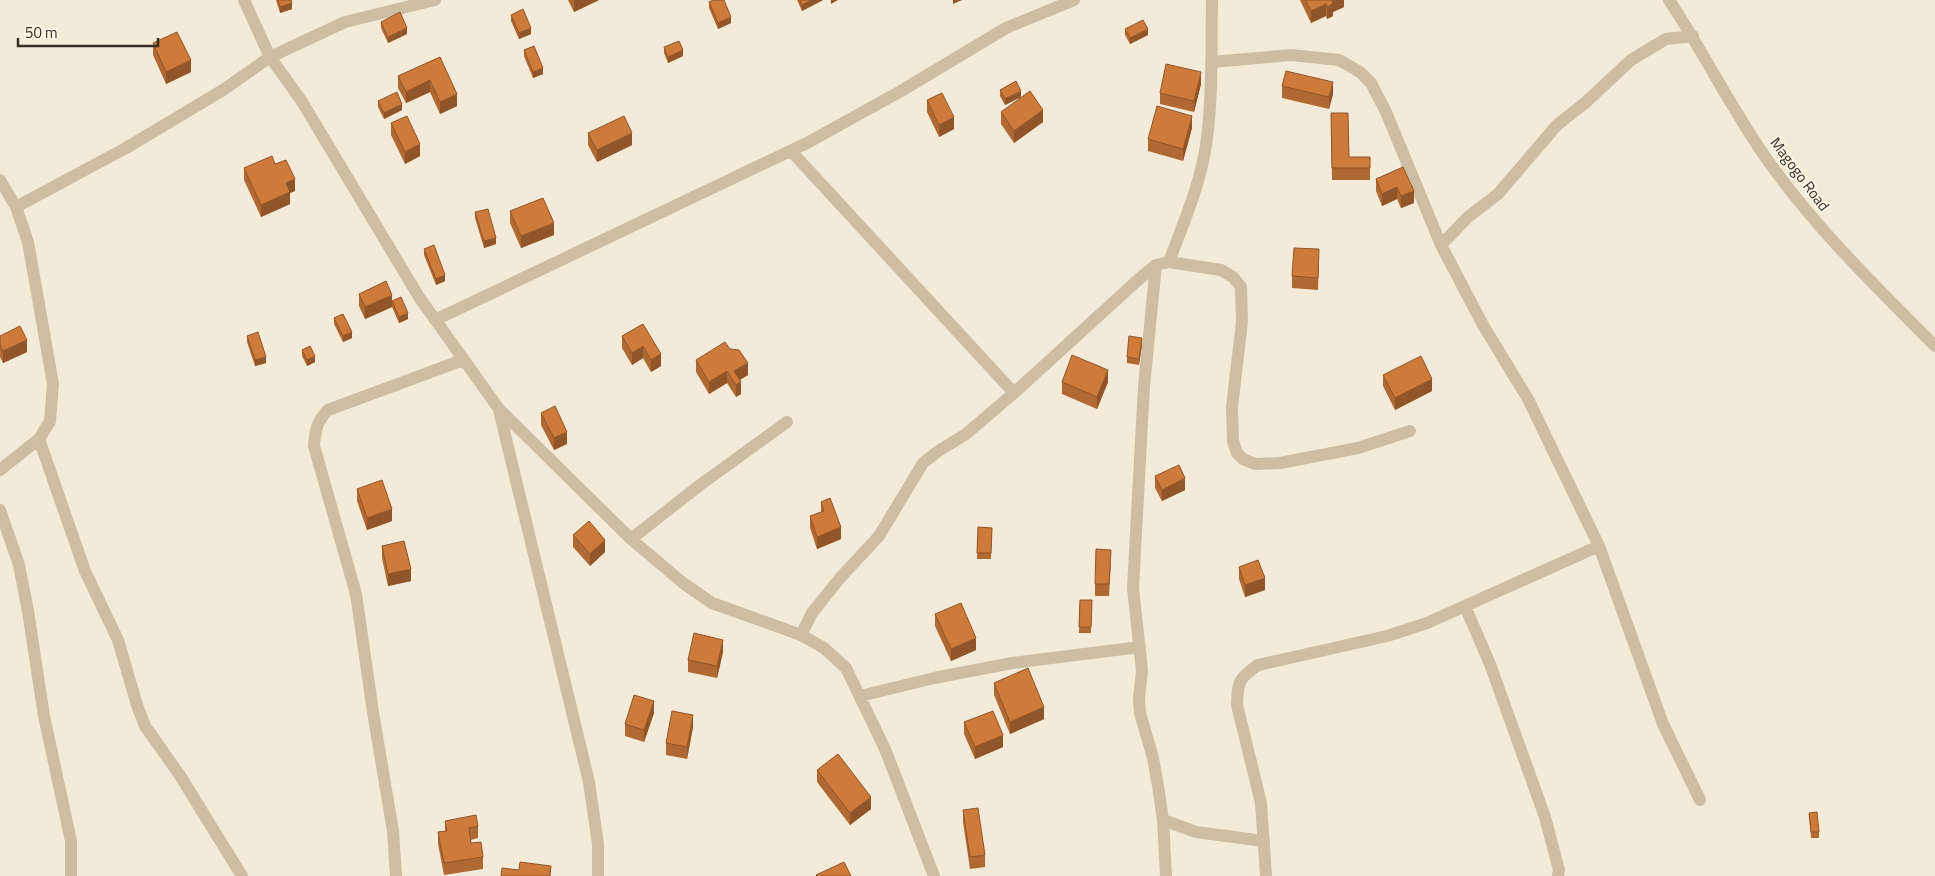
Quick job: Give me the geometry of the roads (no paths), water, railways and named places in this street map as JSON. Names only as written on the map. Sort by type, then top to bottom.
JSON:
[{"type":"street","points":[[244,0],[270,57],[302,100],[419,297],[499,409],[631,539],[683,583],[712,603],[801,635],[824,648],[846,668],[885,749],[934,876]]},
{"type":"street","points":[[16,207],[126,148],[223,90],[270,57],[345,22],[435,0]]},
{"type":"street","points":[[435,320],[790,151],[859,116],[1006,28],[1074,0]]},
{"type":"street","points":[[1169,262],[1201,170],[1207,138],[1212,0]]},
{"type":"street","name":"Magogo Road","points":[[1669,0],[1693,36],[1737,115],[1807,213],[1862,273],[1935,346]]},
{"type":"street","points":[[1441,246],[1468,217],[1503,188],[1557,125],[1585,103],[1631,60],[1666,38],[1693,36]]},
{"type":"street","points":[[1211,62],[1291,55],[1338,60],[1360,72],[1371,83],[1386,112],[1441,246],[1484,325],[1528,399],[1599,546],[1663,724],[1700,800]]},
{"type":"street","points":[[790,151],[1014,393]]},
{"type":"street","points":[[0,180],[16,207],[28,242],[53,384],[50,421],[39,439],[0,470]]},
{"type":"street","points":[[801,635],[812,613],[840,578],[879,536],[922,463],[966,434],[1014,393],[1138,279],[1156,265],[1169,262],[1221,270],[1232,276],[1241,287],[1242,322],[1232,407],[1232,441],[1237,453],[1243,459],[1255,464],[1280,463],[1358,448],[1410,431]]},
{"type":"street","points":[[1156,265],[1144,386],[1133,588],[1142,671],[1139,698],[1140,713],[1154,758],[1162,820],[1166,876]]},
{"type":"street","points":[[396,876],[394,830],[373,712],[356,594],[314,446],[315,429],[320,418],[328,410],[463,360]]},
{"type":"street","points":[[499,409],[589,782],[598,844],[598,876]]},
{"type":"street","points":[[631,539],[700,484],[788,422]]},
{"type":"street","points":[[39,439],[85,571],[118,640],[145,726],[179,774],[242,876]]},
{"type":"street","points":[[0,510],[19,565],[28,611],[44,716],[71,841],[71,876]]},
{"type":"street","points":[[1266,876],[1262,803],[1237,705],[1242,676],[1258,665],[1387,636],[1427,623],[1599,546]]},
{"type":"street","points":[[1465,606],[1490,664],[1545,817],[1559,870],[1558,876]]},
{"type":"street","points":[[860,696],[934,678],[1012,663],[1140,647]]},
{"type":"street","points":[[1162,820],[1196,832],[1264,841]]}]
